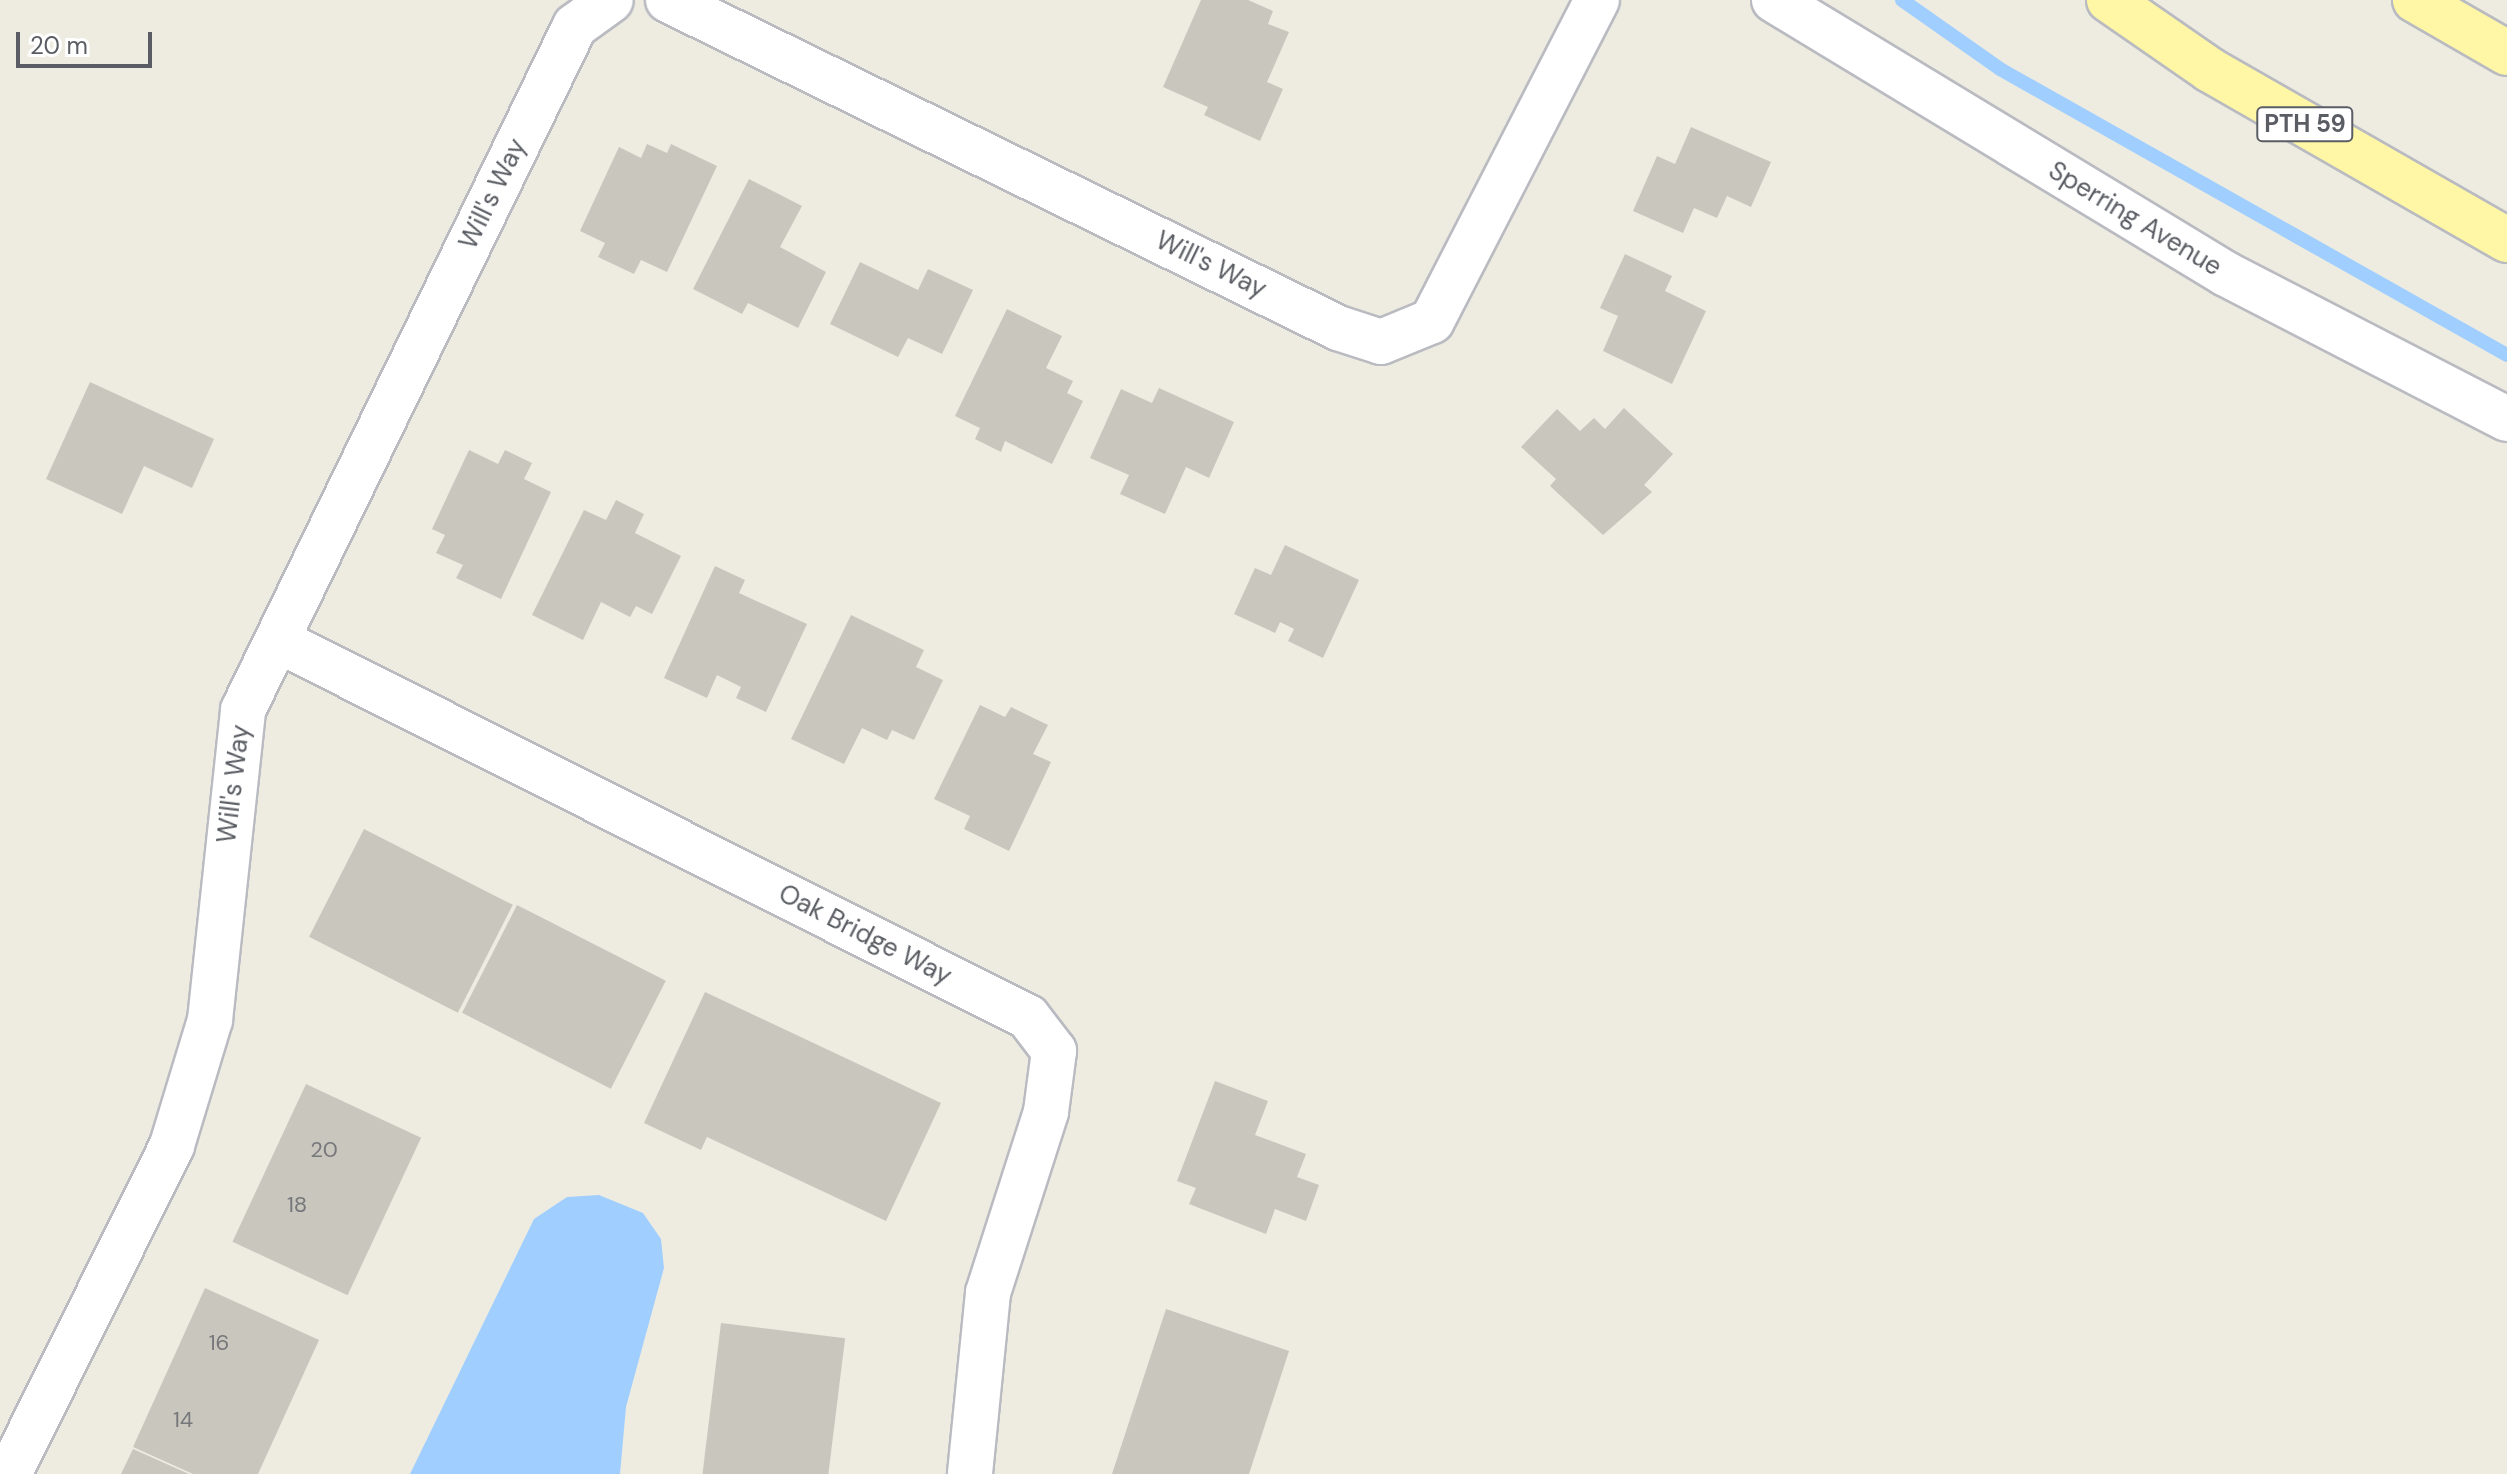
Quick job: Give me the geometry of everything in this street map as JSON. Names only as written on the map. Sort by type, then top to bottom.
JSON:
[{"type":"main road","name":"PTH 59","points":[[2109,0],[2210,70],[2507,240]]},
{"type":"main road","points":[[2415,0],[2507,53]]},
{"type":"street","name":"Will's Way","points":[[9,1474],[172,1145],[210,1020],[243,710],[575,26],[611,0]]},
{"type":"street","name":"Will's Way","points":[[668,0],[1338,328],[1381,342],[1432,321],[1597,0]]},
{"type":"street","name":"Sperring Avenue","points":[[1774,0],[2226,274],[2507,419]]},
{"type":"street","name":"Oak Bridge Way","points":[[277,640],[1028,1017],[1054,1051],[1048,1097],[988,1293],[970,1474]]},
{"type":"water","points":[[599,1195],[643,1213],[661,1239],[664,1268],[626,1407],[620,1474],[410,1474],[534,1219],[567,1197]]},
{"type":"building","points":[[1201,0],[1248,0],[1273,11],[1268,24],[1289,32],[1267,82],[1283,89],[1260,141],[1204,115],[1208,107],[1163,87]]},
{"type":"building","points":[[1691,127],[1771,162],[1751,207],[1727,196],[1717,218],[1694,208],[1683,233],[1633,211],[1657,156],[1675,164]]},
{"type":"building","points":[[647,144],[667,153],[671,144],[717,166],[667,272],[641,260],[634,274],[598,257],[605,243],[580,231],[619,147],[641,158]]},
{"type":"building","points":[[749,179],[802,206],[780,247],[826,272],[798,328],[748,303],[742,314],[693,289]]},
{"type":"building","points":[[1625,254],[1672,276],[1665,291],[1706,311],[1672,384],[1603,351],[1618,316],[1600,308]]},
{"type":"building","points":[[860,262],[918,290],[928,269],[973,290],[942,354],[908,338],[898,357],[830,324]]},
{"type":"building","points":[[1007,309],[1062,336],[1046,368],[1073,381],[1067,393],[1083,401],[1052,464],[1005,441],[1001,452],[975,439],[980,428],[955,416]]},
{"type":"building","points":[[90,382],[214,439],[192,488],[144,466],[122,514],[46,479]]},
{"type":"building","points":[[1159,388],[1234,422],[1209,478],[1186,467],[1165,514],[1120,494],[1129,475],[1090,458],[1121,389],[1152,403]]},
{"type":"building","points":[[1624,408],[1673,454],[1644,485],[1652,492],[1603,535],[1550,486],[1556,479],[1521,447],[1557,409],[1580,431],[1594,418],[1605,429]]},
{"type":"building","points":[[469,450],[498,464],[505,450],[532,463],[524,479],[551,492],[501,599],[456,578],[463,565],[436,553],[445,535],[432,529]]},
{"type":"building","points":[[616,500],[644,514],[635,533],[681,556],[652,614],[636,606],[630,617],[601,602],[583,640],[532,615],[584,510],[606,520]]},
{"type":"building","points":[[1285,545],[1359,580],[1323,658],[1288,641],[1294,629],[1280,622],[1275,633],[1234,614],[1255,568],[1271,575]]},
{"type":"building","points":[[715,566],[745,580],[739,593],[807,624],[766,712],[736,698],[741,687],[717,675],[707,698],[664,678]]},
{"type":"building","points":[[851,615],[924,650],[916,667],[943,680],[914,740],[892,730],[887,740],[862,728],[844,764],[791,739]]},
{"type":"building","points":[[980,705],[1005,717],[1011,707],[1048,725],[1033,754],[1051,762],[1009,851],[964,829],[970,816],[934,799]]},
{"type":"building","points":[[364,829],[513,905],[458,1013],[309,937]]},
{"type":"building","points":[[517,905],[666,981],[611,1089],[462,1013]]},
{"type":"building","points":[[705,992],[941,1103],[886,1221],[707,1137],[701,1150],[644,1123]]},
{"type":"building","points":[[1215,1081],[1268,1101],[1255,1135],[1306,1154],[1297,1177],[1319,1185],[1306,1221],[1275,1209],[1266,1234],[1189,1204],[1196,1188],[1177,1181]]},
{"type":"building","points":[[306,1084],[421,1138],[348,1295],[232,1242]]},
{"type":"building","points":[[205,1288],[319,1340],[258,1474],[193,1474],[133,1447]]},
{"type":"building","points":[[1166,1309],[1289,1351],[1249,1474],[1112,1474]]},
{"type":"building","points":[[721,1323],[845,1338],[828,1474],[702,1474]]},
{"type":"building","points":[[133,1449],[189,1474],[121,1474]]},
{"type":"waterway","points":[[1902,0],[2000,69],[2507,355]]}]
